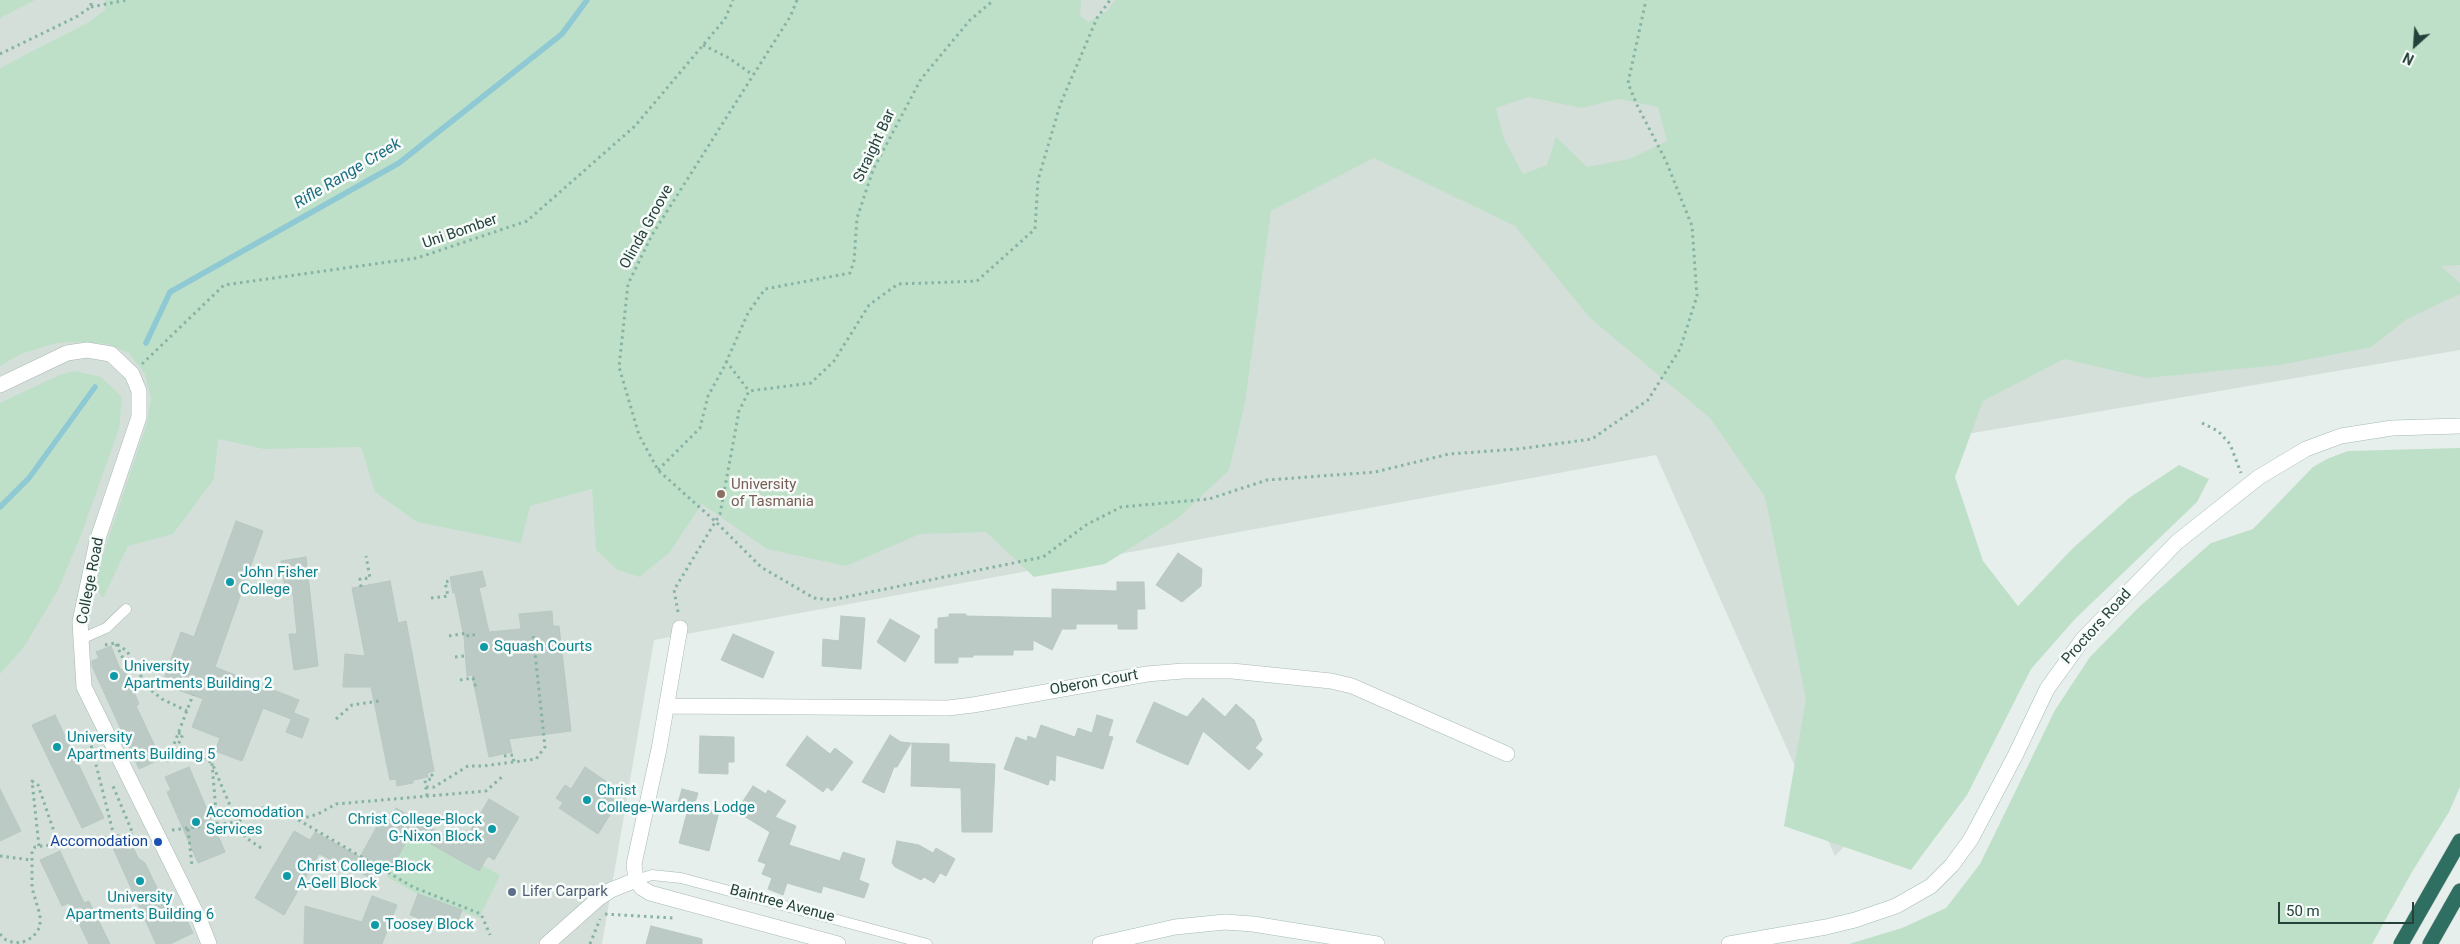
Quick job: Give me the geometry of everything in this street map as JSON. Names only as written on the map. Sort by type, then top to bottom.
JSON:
[{"type":"highway","points":[[2401,944],[2460,841]]},
{"type":"highway","points":[[2430,944],[2460,891]]},
{"type":"street","name":"College Road","points":[[0,385],[67,353],[87,350],[111,354],[132,374],[139,391],[139,417],[97,541],[80,622],[84,687],[200,921],[209,944]]},
{"type":"street","name":"Proctors Road","points":[[1729,944],[1855,920],[1896,906],[1931,886],[1952,865],[1971,838],[2015,756],[2047,689],[2069,655],[2082,639],[2177,542],[2246,488],[2306,449],[2341,436],[2392,428],[2460,426]]},
{"type":"street","points":[[547,944],[599,898],[611,890],[636,880],[634,864],[667,706],[680,628]]},
{"type":"street","name":"Oberon Court","points":[[667,706],[948,708],[1147,674],[1183,671],[1232,671],[1331,681],[1352,686],[1507,754]]},
{"type":"street","name":"Baintree Avenue","points":[[636,880],[642,888],[650,893],[838,944]]},
{"type":"street","points":[[1100,944],[1175,927],[1225,922],[1253,924],[1377,944]]},
{"type":"lane","points":[[81,639],[106,628],[126,609]]},
{"type":"lane","name":"Baintree Avenue","points":[[636,880],[652,875],[681,878],[927,944]]},
{"type":"path","points":[[91,0],[91,7]]},
{"type":"path","points":[[0,54],[76,18],[91,7],[127,0]]},
{"type":"path","name":"Uni Bomber","points":[[134,360],[140,367],[224,285],[417,258],[527,221],[635,126],[725,19],[733,0]]},
{"type":"path","name":"Olinda Groove","points":[[797,0],[790,16],[652,235],[628,284],[619,367],[639,435],[658,470],[716,522],[762,567],[814,598],[831,600],[1043,557],[1086,525],[1121,507],[1209,499],[1267,480],[1375,472],[1450,454],[1518,449],[1592,439],[1648,400],[1680,348],[1697,296],[1692,226],[1666,161],[1637,106],[1628,83],[1646,0]]},
{"type":"path","name":"Straight Bar","points":[[658,470],[700,428],[708,396],[748,313],[764,289],[850,273],[854,261],[858,218],[873,170],[921,79],[970,20],[994,0]]},
{"type":"path","points":[[749,391],[812,383],[834,361],[869,304],[898,284],[977,281],[1035,229],[1038,180],[1060,106],[1097,18],[1110,0]]},
{"type":"path","points":[[703,45],[729,58],[753,75]]},
{"type":"path","points":[[726,362],[749,391]]},
{"type":"path","points":[[680,628],[674,590],[716,522],[739,411],[749,391]]},
{"type":"path","points":[[2202,424],[2218,431],[2230,444],[2246,488]]},
{"type":"path","points":[[361,587],[360,579],[370,578],[366,556]]},
{"type":"path","points":[[431,598],[448,596],[445,582],[450,581]]},
{"type":"path","points":[[449,636],[467,633],[468,636],[478,634]]},
{"type":"path","points":[[426,787],[434,787],[468,766],[536,759],[545,747],[533,634]]},
{"type":"path","points":[[128,669],[116,643],[127,651],[147,686],[162,699],[187,711]]},
{"type":"path","points":[[455,657],[465,656]]},
{"type":"path","points":[[460,680],[473,678],[475,684],[477,684]]},
{"type":"path","points":[[167,762],[193,695]]},
{"type":"path","points":[[336,719],[352,705],[379,701]]},
{"type":"path","points":[[98,751],[91,732],[87,734],[114,836]]},
{"type":"path","points":[[178,733],[183,734],[178,745],[212,763],[245,837],[261,848]]},
{"type":"path","points":[[504,756],[512,755],[514,762]]},
{"type":"path","points":[[212,763],[217,824]]},
{"type":"path","points":[[427,796],[425,780],[432,779],[432,775],[428,776]]},
{"type":"path","points":[[299,819],[318,814],[336,804],[486,791],[503,776]]},
{"type":"path","points":[[0,934],[6,940],[15,943],[23,942],[33,937],[40,927],[40,915],[32,888],[32,851],[39,846],[133,834],[110,779]]},
{"type":"path","points":[[39,846],[32,781],[38,785],[58,843]]},
{"type":"path","points":[[172,830],[237,822],[265,807],[299,819],[413,887],[481,914],[490,935]]},
{"type":"path","points":[[188,829],[191,854]]},
{"type":"path","points":[[0,856],[31,860]]},
{"type":"path","points":[[590,944],[602,914]]},
{"type":"shaded area","name":"University of Tasmania","points":[[0,0],[2460,0],[2460,350],[1920,442],[2025,661],[1835,856],[1656,455],[654,640],[602,944],[0,944]]},
{"type":"green space","points":[[0,0],[35,0],[0,18]]},
{"type":"green space","name":"University of Tasmania","points":[[105,0],[1081,0],[1080,16],[1089,22],[1107,11],[1115,0],[2460,0],[2460,265],[2441,266],[2460,283],[2460,294],[2407,319],[2371,347],[2280,365],[2146,378],[2064,359],[1983,401],[1955,477],[1983,561],[2018,606],[2072,549],[2129,498],[2179,465],[2209,479],[2197,502],[2075,619],[2031,669],[1967,795],[1911,870],[1784,826],[1806,699],[1765,497],[1710,418],[1590,318],[1515,226],[1374,158],[1271,211],[1245,403],[1229,470],[1178,518],[1105,564],[1034,577],[986,532],[920,534],[846,566],[767,549],[702,504],[669,553],[639,577],[618,570],[596,550],[592,489],[530,506],[521,543],[417,522],[375,492],[361,447],[264,449],[218,439],[214,479],[173,534],[128,546],[103,598],[95,588],[104,551],[147,423],[151,398],[145,374],[129,353],[108,344],[56,343],[21,354],[0,366],[0,68],[89,22],[105,10]],"holes":[[[1529,97],[1581,108],[1619,99],[1658,107],[1667,141],[1629,159],[1587,167],[1556,137],[1547,165],[1523,174],[1504,139],[1496,108]]]},
{"type":"green space","points":[[75,371],[101,377],[122,397],[119,429],[81,535],[58,590],[24,647],[0,674],[0,403],[59,375]]},
{"type":"green space","points":[[2460,448],[2460,787],[2449,812],[2412,872],[2372,944],[1849,944],[1902,928],[1946,908],[1980,864],[2055,710],[2090,657],[2138,608],[2211,543],[2253,529],[2313,467],[2327,459],[2348,451]]},
{"type":"green space","points":[[411,833],[478,871],[482,865],[500,875],[479,918],[418,894],[387,877]]},
{"type":"building","points":[[236,521],[263,531],[215,667],[299,700],[291,719],[263,708],[242,761],[215,751],[220,738],[192,727],[203,699],[162,684],[181,632],[194,637]]},
{"type":"building","points":[[1178,553],[1202,569],[1201,586],[1182,602],[1156,585]]},
{"type":"building","name":"John Fisher College","points":[[306,557],[318,666],[294,670],[289,634],[297,634],[293,594],[286,594],[281,561]]},
{"type":"building","points":[[482,571],[486,586],[479,588],[489,632],[521,629],[519,614],[552,611],[553,626],[559,626],[571,731],[509,739],[512,752],[489,757],[472,675],[467,676],[464,637],[450,577]]},
{"type":"building","points":[[390,581],[398,623],[406,621],[434,771],[427,773],[428,777],[413,780],[413,783],[397,786],[396,779],[390,780],[371,687],[343,687],[345,654],[365,656],[352,588]]},
{"type":"building","points":[[1117,582],[1144,582],[1145,609],[1137,609],[1137,629],[1118,629],[1118,624],[1076,624],[1076,629],[1062,629],[1052,650],[1033,640],[1033,650],[1013,650],[1013,655],[973,655],[973,657],[958,657],[958,663],[935,663],[935,629],[938,629],[938,618],[949,617],[949,614],[966,614],[966,616],[1052,618],[1052,589],[1117,591]]},
{"type":"building","points":[[841,616],[865,618],[861,669],[822,666],[823,639],[839,641]]},
{"type":"building","points":[[890,619],[920,636],[905,662],[877,642]]},
{"type":"building","points":[[733,634],[774,652],[763,678],[721,660]]},
{"type":"building","points":[[111,646],[120,669],[125,670],[139,704],[136,706],[161,759],[139,769],[92,666],[92,661],[99,658],[96,652]]},
{"type":"building","points":[[1203,698],[1225,717],[1236,704],[1254,720],[1262,740],[1255,748],[1263,754],[1249,770],[1203,731],[1188,765],[1136,742],[1154,702],[1187,717]]},
{"type":"building","points":[[294,713],[309,719],[302,738],[286,732]]},
{"type":"building","points":[[55,715],[104,818],[82,828],[32,725]]},
{"type":"building","points":[[1097,715],[1113,720],[1108,736],[1113,737],[1103,769],[1056,755],[1055,781],[1050,779],[1048,785],[1004,769],[1016,737],[1027,741],[1028,736],[1036,739],[1041,725],[1075,737],[1078,728],[1092,733]]},
{"type":"building","points":[[890,735],[901,742],[911,743],[897,767],[894,767],[884,793],[862,782]]},
{"type":"building","points":[[700,736],[734,737],[734,762],[728,762],[728,774],[699,773]]},
{"type":"building","points":[[807,736],[830,754],[835,748],[853,762],[832,791],[827,787],[823,792],[786,765]]},
{"type":"building","points":[[912,743],[949,744],[949,762],[995,764],[992,832],[962,832],[961,788],[911,786]]},
{"type":"building","name":"Accomodation Services","points":[[189,767],[225,852],[198,863],[167,792],[171,790],[165,777]]},
{"type":"building","name":"Christ College-Wardens Lodge","points":[[585,767],[616,788],[610,797],[618,802],[598,834],[559,808],[563,803],[556,798],[565,785],[571,789]]},
{"type":"building","points":[[753,786],[766,794],[768,790],[786,801],[775,817],[796,826],[789,845],[840,861],[843,852],[865,859],[859,880],[869,884],[864,898],[823,886],[821,893],[787,883],[783,895],[768,889],[772,878],[762,874],[766,864],[758,861],[770,832],[739,813],[739,807]]},
{"type":"building","points":[[0,789],[21,831],[0,841]]},
{"type":"building","points":[[682,789],[698,793],[694,806],[719,812],[709,851],[679,843],[688,809],[677,806]]},
{"type":"building","points":[[489,799],[519,817],[494,860],[488,856],[479,871],[411,833],[390,871],[378,864],[371,878],[319,854],[284,915],[255,898],[294,831],[310,840],[315,832],[360,857],[381,819],[388,823],[396,808],[462,845]]},
{"type":"building","points":[[130,840],[138,858],[145,863],[171,917],[183,912],[193,933],[170,944],[156,944],[113,848]]},
{"type":"building","points":[[897,841],[919,845],[933,853],[936,848],[955,859],[946,876],[940,873],[934,883],[924,877],[921,880],[895,867],[892,863]]},
{"type":"building","points":[[60,851],[84,903],[89,901],[110,944],[89,944],[69,903],[62,906],[40,860]]},
{"type":"building","points":[[418,894],[462,910],[454,931],[410,915]]},
{"type":"building","points":[[372,896],[397,905],[382,944],[304,944],[305,906],[362,922]]},
{"type":"building","points":[[651,926],[702,939],[702,944],[646,944]]},
{"type":"waterway","name":"Rifle Range Creek","points":[[146,343],[170,292],[399,163],[562,34],[587,0]]},
{"type":"waterway","name":"Rifle Range Creek","points":[[0,507],[29,478],[95,387]]},
{"type":"place","name":"University of Tasmania","points":[[721,494]]},
{"type":"place","name":"John Fisher College","points":[[230,582]]},
{"type":"place","name":"Squash Courts","points":[[484,647]]},
{"type":"place","name":"University Apartments Building 2","points":[[114,676]]},
{"type":"place","name":"University Apartments Building 5","points":[[57,747]]},
{"type":"place","name":"Christ College-Wardens Lodge","points":[[587,800]]},
{"type":"place","name":"Accomodation Services","points":[[196,822]]},
{"type":"place","name":"Christ College-Block G-Nixon Block","points":[[492,829]]},
{"type":"place","name":"Accomodation","points":[[158,842]]},
{"type":"place","name":"Christ College-Block A-Gell Block","points":[[287,876]]},
{"type":"place","name":"University Apartments Building 6","points":[[140,881]]},
{"type":"place","name":"Lifer Carpark","points":[[512,892]]},
{"type":"place","name":"Toosey Block","points":[[375,925]]}]
